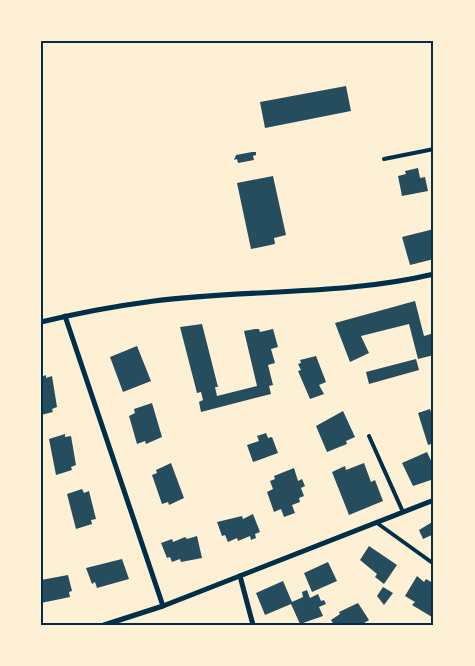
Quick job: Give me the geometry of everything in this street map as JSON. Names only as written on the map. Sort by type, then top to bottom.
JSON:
[{"type":"street","points":[[41,322],[65,316],[154,301],[385,283],[434,274]]},
{"type":"street","points":[[65,316],[163,606]]},
{"type":"street","points":[[104,625],[163,606],[434,500]]},
{"type":"street","points":[[240,576],[253,625]]},
{"type":"lane","points":[[384,159],[434,149]]},
{"type":"lane","points":[[369,436],[403,512]]},
{"type":"lane","points":[[377,523],[434,564]]},
{"type":"building","points":[[346,86],[351,111],[265,128],[260,102]]},
{"type":"building","points":[[256,152],[256,155],[253,156],[254,160],[238,163],[237,159],[234,160],[236,155]]},
{"type":"building","points":[[418,168],[420,178],[425,177],[428,191],[402,196],[398,176],[406,174],[405,171]]},
{"type":"building","points":[[273,176],[286,235],[274,238],[275,244],[251,249],[237,183]]},
{"type":"building","points":[[434,229],[434,259],[410,265],[402,237]]},
{"type":"building","points":[[415,301],[424,336],[434,333],[434,343],[431,344],[434,355],[418,359],[409,324],[361,336],[369,353],[350,362],[335,323]]},
{"type":"building","points":[[202,324],[218,387],[215,387],[217,396],[257,386],[244,331],[259,329],[260,332],[273,329],[278,347],[271,349],[275,363],[268,365],[273,385],[269,386],[271,394],[201,412],[199,402],[203,400],[201,392],[197,393],[180,327]]},
{"type":"building","points":[[137,346],[151,381],[123,392],[110,357]]},
{"type":"building","points":[[316,356],[326,382],[319,385],[324,394],[310,399],[298,371],[301,370],[298,364],[301,363],[300,360]]},
{"type":"building","points":[[416,359],[419,370],[369,384],[366,372]]},
{"type":"building","points":[[46,375],[46,378],[52,376],[57,407],[52,409],[53,412],[41,415],[41,377]]},
{"type":"building","points":[[152,403],[162,437],[146,444],[145,441],[137,444],[129,416],[135,413],[134,409]]},
{"type":"building","points":[[430,409],[434,422],[434,443],[428,445],[418,413]]},
{"type":"building","points":[[343,411],[355,437],[346,441],[347,444],[327,452],[316,426]]},
{"type":"building","points":[[266,433],[268,438],[272,437],[278,453],[253,462],[247,445],[259,441],[257,436]]},
{"type":"building","points":[[65,434],[65,437],[71,436],[76,465],[71,467],[72,470],[56,475],[49,439]]},
{"type":"building","points":[[427,452],[434,467],[434,479],[413,486],[402,463]]},
{"type":"building","points":[[171,463],[184,498],[169,505],[168,502],[162,504],[152,475],[157,473],[156,470]]},
{"type":"building","points":[[364,463],[371,482],[375,480],[383,501],[349,515],[332,472],[345,466],[346,470]]},
{"type":"building","points":[[294,468],[298,481],[302,479],[305,486],[301,488],[304,496],[299,498],[300,502],[292,505],[295,513],[284,517],[281,509],[274,512],[267,492],[273,489],[270,481],[275,479],[274,476]]},
{"type":"building","points":[[82,489],[84,493],[89,491],[96,519],[91,520],[92,524],[76,529],[67,494]]},
{"type":"building","points":[[253,514],[260,532],[255,534],[256,538],[251,540],[250,536],[238,541],[237,538],[228,542],[225,535],[222,536],[217,522],[242,516],[243,519]]},
{"type":"building","points":[[434,521],[434,534],[423,539],[419,530]]},
{"type":"building","points":[[197,536],[202,558],[181,562],[180,559],[172,562],[170,557],[167,558],[161,543],[172,539],[173,542],[185,537],[187,539]]},
{"type":"building","points":[[369,546],[397,565],[384,584],[375,577],[377,574],[360,560]]},
{"type":"building","points":[[122,559],[129,579],[97,588],[95,582],[92,584],[86,568]]},
{"type":"building","points":[[328,562],[337,581],[312,592],[304,573]]},
{"type":"building","points":[[68,575],[72,591],[69,592],[70,597],[41,603],[41,580]]},
{"type":"building","points":[[417,576],[424,582],[426,579],[433,583],[431,586],[434,588],[434,613],[432,617],[412,605],[415,602],[405,596]]},
{"type":"building","points":[[283,581],[292,602],[303,597],[302,592],[307,590],[310,598],[318,594],[321,601],[324,600],[326,604],[319,607],[323,616],[300,624],[291,604],[265,615],[256,593]]},
{"type":"building","points":[[383,587],[393,593],[384,605],[377,596]]},
{"type":"building","points":[[358,603],[369,620],[361,625],[334,625],[331,620],[340,614],[339,612]]}]
